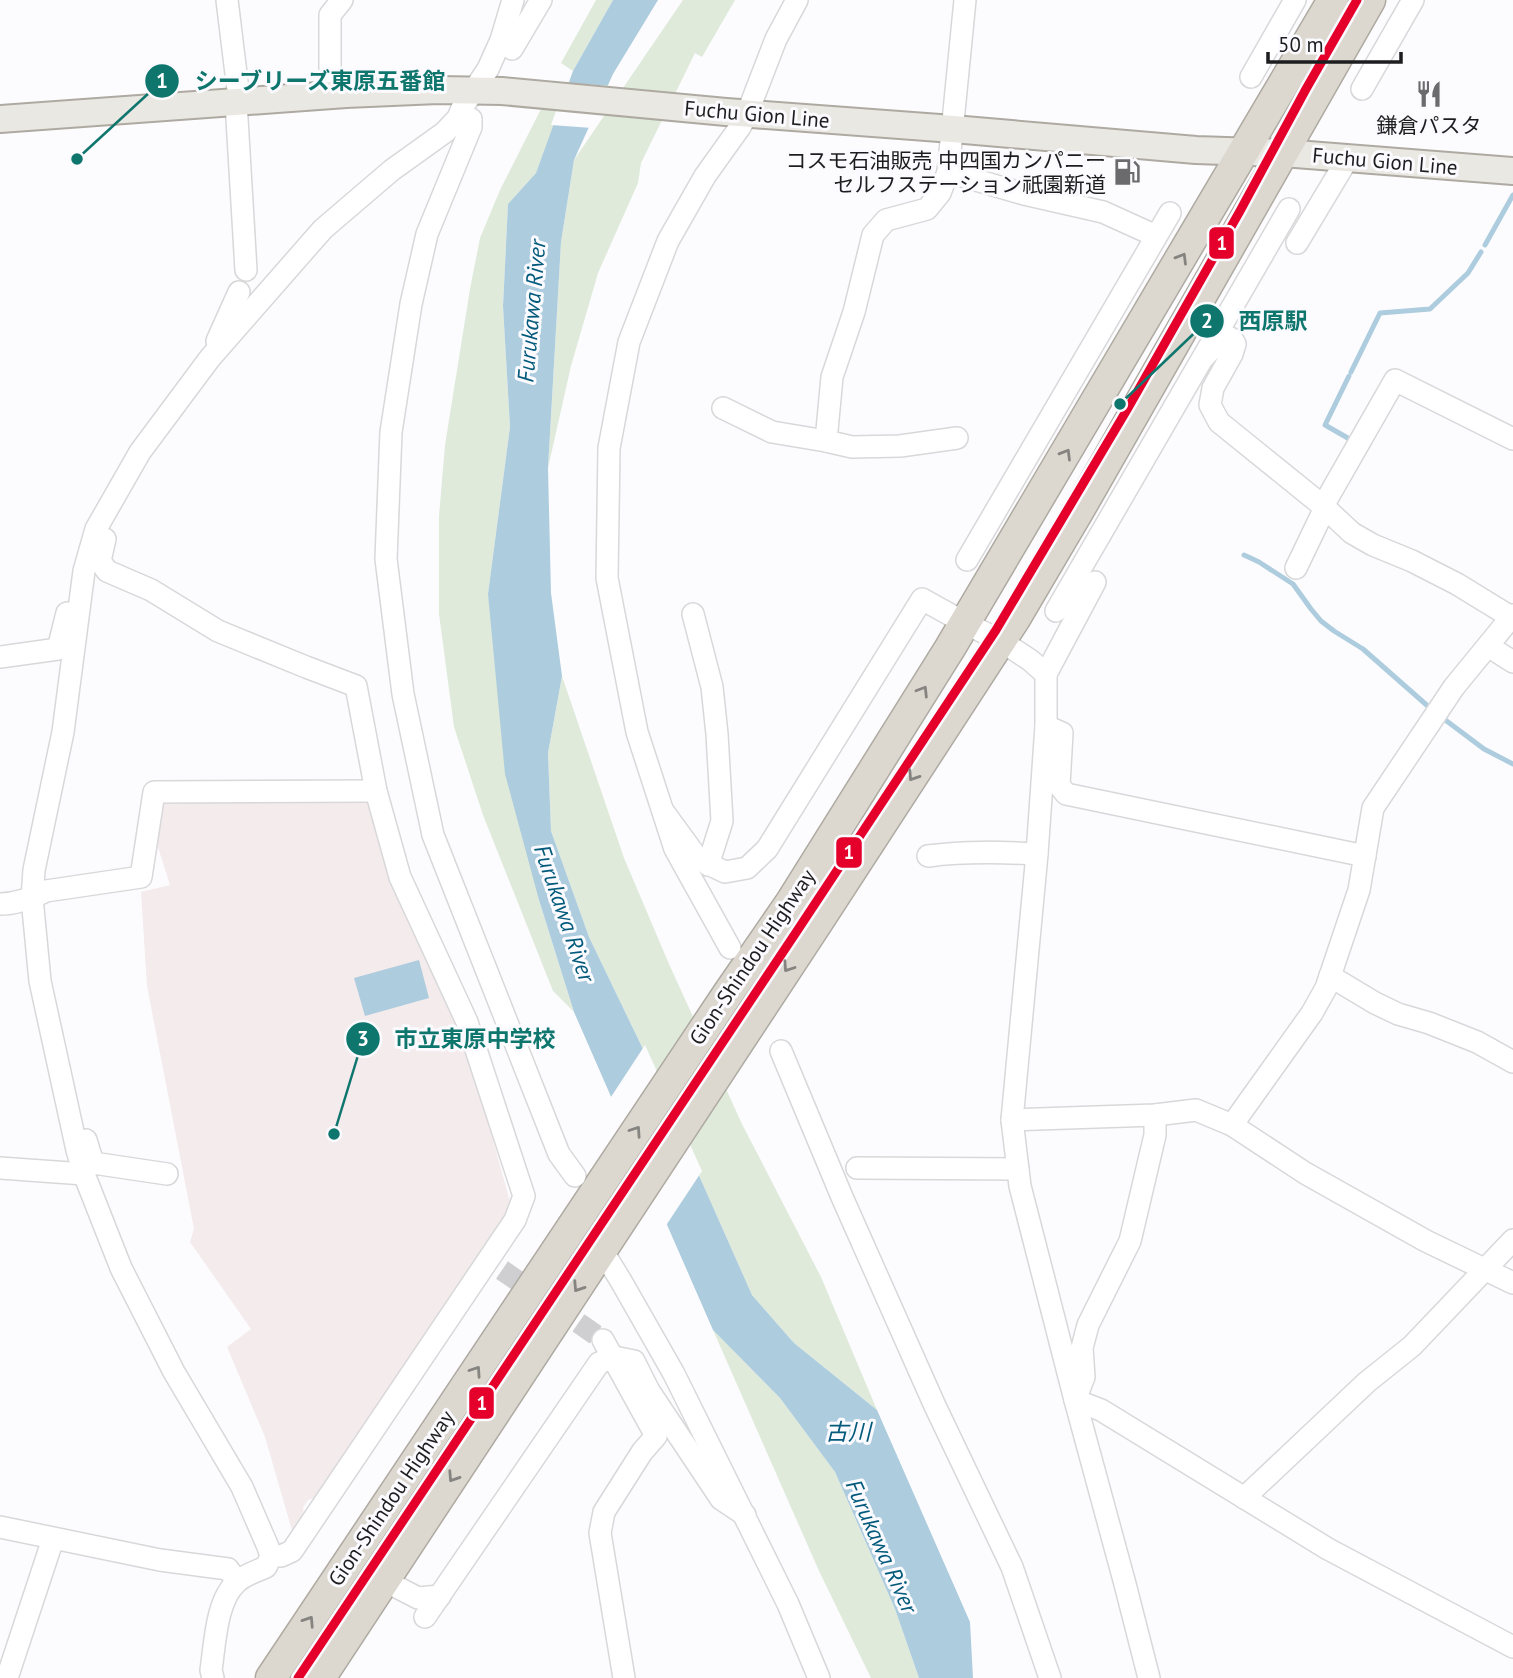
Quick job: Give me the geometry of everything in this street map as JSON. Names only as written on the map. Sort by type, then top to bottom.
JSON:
[{"type":"highway","name":"Gion-Shindou Highway","points":[[271,1678],[587,1182],[727,995],[791,902],[965,623],[1333,0]]},
{"type":"highway","name":"Gion-Shindou Highway","points":[[320,1678],[1001,641],[1079,510],[1370,0]]},
{"type":"main road","name":"Fuchu Gion Line","points":[[0,119],[330,95],[474,89],[1196,150],[1283,153],[1513,171]]},
{"type":"street","points":[[227,0],[238,90],[236,102],[246,270]]},
{"type":"street","points":[[330,95],[330,15],[342,0]]},
{"type":"street","points":[[213,1678],[211,1670],[220,1611],[226,1595],[237,1581],[266,1567],[271,1556],[242,1487],[174,1372],[121,1268],[84,1174],[40,981],[32,898],[34,870],[63,732],[84,571],[96,529],[140,452],[210,358],[323,229],[392,170],[445,132],[458,118],[488,69],[501,40],[513,0]]},
{"type":"street","points":[[512,49],[541,0]]},
{"type":"street","points":[[730,948],[675,849],[637,732],[607,578],[609,448],[629,342],[668,241],[705,176],[740,127],[736,113],[797,0]]},
{"type":"street","points":[[826,441],[832,377],[855,312],[873,234],[886,220],[927,209],[940,193],[948,172],[965,0]]},
{"type":"street","points":[[1251,77],[1295,0]]},
{"type":"street","points":[[1306,0],[1314,32]]},
{"type":"street","points":[[1362,89],[1413,0]]},
{"type":"street","points":[[471,119],[471,127],[427,234],[411,304],[391,432],[386,559],[402,694],[433,835],[559,1154],[587,1182]]},
{"type":"street","points":[[1297,243],[1348,158]]},
{"type":"street","points":[[948,172],[1024,194],[1103,212],[1156,236]]},
{"type":"street","points":[[1056,611],[1289,209]]},
{"type":"street","points":[[967,560],[1170,213]]},
{"type":"street","points":[[210,358],[239,292]]},
{"type":"street","points":[[1192,310],[1204,357]]},
{"type":"street","points":[[1107,321],[1149,312]]},
{"type":"street","points":[[1204,357],[1225,335],[1235,344],[1213,388],[1210,405],[1219,422],[1352,533],[1457,584],[1512,616],[1454,687],[1373,808],[1359,890],[1326,988],[1312,1013],[1232,1125]]},
{"type":"street","points":[[1296,568],[1322,514],[1322,506],[1395,380],[1513,439]]},
{"type":"street","points":[[723,408],[772,432],[852,447],[900,446],[957,438]]},
{"type":"street","points":[[1027,460],[1034,506]]},
{"type":"street","points":[[125,480],[100,561],[107,571],[151,590],[218,631],[356,686],[376,791],[400,877],[467,1022],[524,1196],[495,1265],[292,1551],[281,1556],[271,1556]]},
{"type":"street","points":[[1079,510],[1121,500]]},
{"type":"street","points":[[0,657],[58,649],[71,595],[84,571]]},
{"type":"street","points":[[1095,582],[1046,674],[1046,726],[1037,854],[1012,1120],[1020,1186],[1149,1678]]},
{"type":"street","points":[[663,811],[698,859],[725,872],[747,868],[767,849],[922,599],[1001,641],[1046,674]]},
{"type":"street","points":[[692,614],[712,687],[718,734],[722,821],[708,865]]},
{"type":"street","points":[[1488,646],[1513,662]]},
{"type":"street","points":[[1046,726],[1062,733],[1059,785],[1066,794],[1365,856]]},
{"type":"street","points":[[0,904],[32,898],[46,891],[141,877],[155,792],[376,791]]},
{"type":"street","points":[[928,856],[999,851],[1037,854]]},
{"type":"street","points":[[1330,976],[1398,1014],[1477,1042],[1513,1062]]},
{"type":"street","points":[[781,1051],[847,1209],[935,1406],[1012,1567],[1050,1678]]},
{"type":"street","points":[[1012,1120],[1155,1115],[1196,1110],[1232,1125],[1305,1173],[1426,1241],[1513,1283]]},
{"type":"street","points":[[1075,1400],[1084,1377],[1083,1348],[1088,1325],[1130,1241],[1154,1135],[1155,1115]]},
{"type":"street","points":[[74,1136],[84,1135],[93,1163],[166,1174]]},
{"type":"street","points":[[0,1168],[84,1174]]},
{"type":"street","points":[[857,1168],[1018,1169]]},
{"type":"street","points":[[608,1240],[621,1281],[674,1374],[745,1515],[788,1604],[819,1678]]},
{"type":"street","points":[[1244,1498],[1367,1382],[1412,1346],[1513,1240]]},
{"type":"street","points":[[608,1348],[634,1361],[649,1391],[721,1499],[745,1515]]},
{"type":"street","points":[[425,1617],[608,1348]]},
{"type":"street","points":[[608,1348],[656,1436],[642,1452],[604,1512],[600,1533],[624,1678]]},
{"type":"street","points":[[1075,1400],[1101,1410],[1328,1549],[1513,1647]]},
{"type":"street","points":[[0,1527],[160,1560],[228,1569],[237,1581]]},
{"type":"street","points":[[7,1678],[53,1539]]},
{"type":"street","points":[[384,1581],[418,1598],[440,1596]]},
{"type":"shaded area","points":[[369,797],[458,1013],[511,1205],[314,1498],[308,1500],[303,1508],[304,1515],[293,1534],[265,1437],[227,1347],[251,1329],[190,1242],[194,1229],[147,986],[141,892],[170,885],[155,838],[161,800]]},
{"type":"green space","points":[[596,0],[613,0],[573,71],[561,63]]},
{"type":"green space","points":[[683,0],[735,0],[702,57],[695,53],[641,163],[638,183],[598,273],[571,366],[548,468],[561,242],[574,160]]},
{"type":"green space","points":[[543,105],[561,107],[536,173],[508,204],[503,306],[510,427],[488,594],[539,900],[574,1012],[553,991],[483,815],[454,727],[439,614],[439,516],[445,445],[480,238],[500,190]]},
{"type":"green space","points":[[562,676],[624,858],[669,964],[742,1124],[821,1277],[877,1410],[794,1343],[752,1295],[642,1047],[589,937],[551,831],[548,753]]},
{"type":"green space","points":[[713,1330],[780,1398],[835,1472],[895,1609],[919,1678],[871,1678],[819,1571]]},
{"type":"water","name":"古川","points":[[613,0],[658,0],[613,74],[574,160],[561,242],[548,468],[551,593],[562,676],[548,753],[551,831],[589,937],[642,1047],[752,1295],[794,1343],[877,1410],[970,1622],[973,1678],[919,1678],[895,1609],[835,1472],[780,1398],[713,1330],[574,1012],[539,900],[505,774],[488,594],[510,427],[503,306],[508,204],[536,173],[573,71]]},
{"type":"water","points":[[419,960],[429,998],[365,1016],[354,978]]},
{"type":"pier","points":[[566,83],[612,86],[592,128],[551,125]]},
{"type":"pier","points":[[645,1045],[702,1171],[665,1227],[609,1100]]},
{"type":"waterway","points":[[1485,245],[1513,195]]},
{"type":"waterway","points":[[1351,372],[1380,313],[1430,309],[1468,273],[1481,252]]},
{"type":"waterway","points":[[1349,376],[1325,425],[1353,442]]},
{"type":"waterway","points":[[1244,555],[1293,584],[1321,621],[1363,649],[1430,708]]},
{"type":"waterway","points":[[1440,716],[1484,749],[1513,764]]},
{"type":"tunnel","points":[[502,1270],[603,1340]]},
{"type":"transit line","name":"1","points":[[298,1678],[996,630],[1128,408],[1357,0]]},
{"type":"place","name":"鎌倉パスタ","points":[[1429,94]]},
{"type":"place","name":"シーブリーズ東原五番館","points":[[77,159]]},
{"type":"place","name":"コスモ石油販売 中四国カンパニー セルフステーション祇園新道","points":[[1127,172]]},
{"type":"place","name":"西原駅","points":[[1120,404]]},
{"type":"place","name":"市立東原中学校","points":[[334,1134]]},
{"type":"water label","name":"Furukawa River","points":[[531,311]]},
{"type":"water label","name":"Furukawa River","points":[[565,913]]},
{"type":"water label","name":"Furukawa River","points":[[882,1546]]}]
